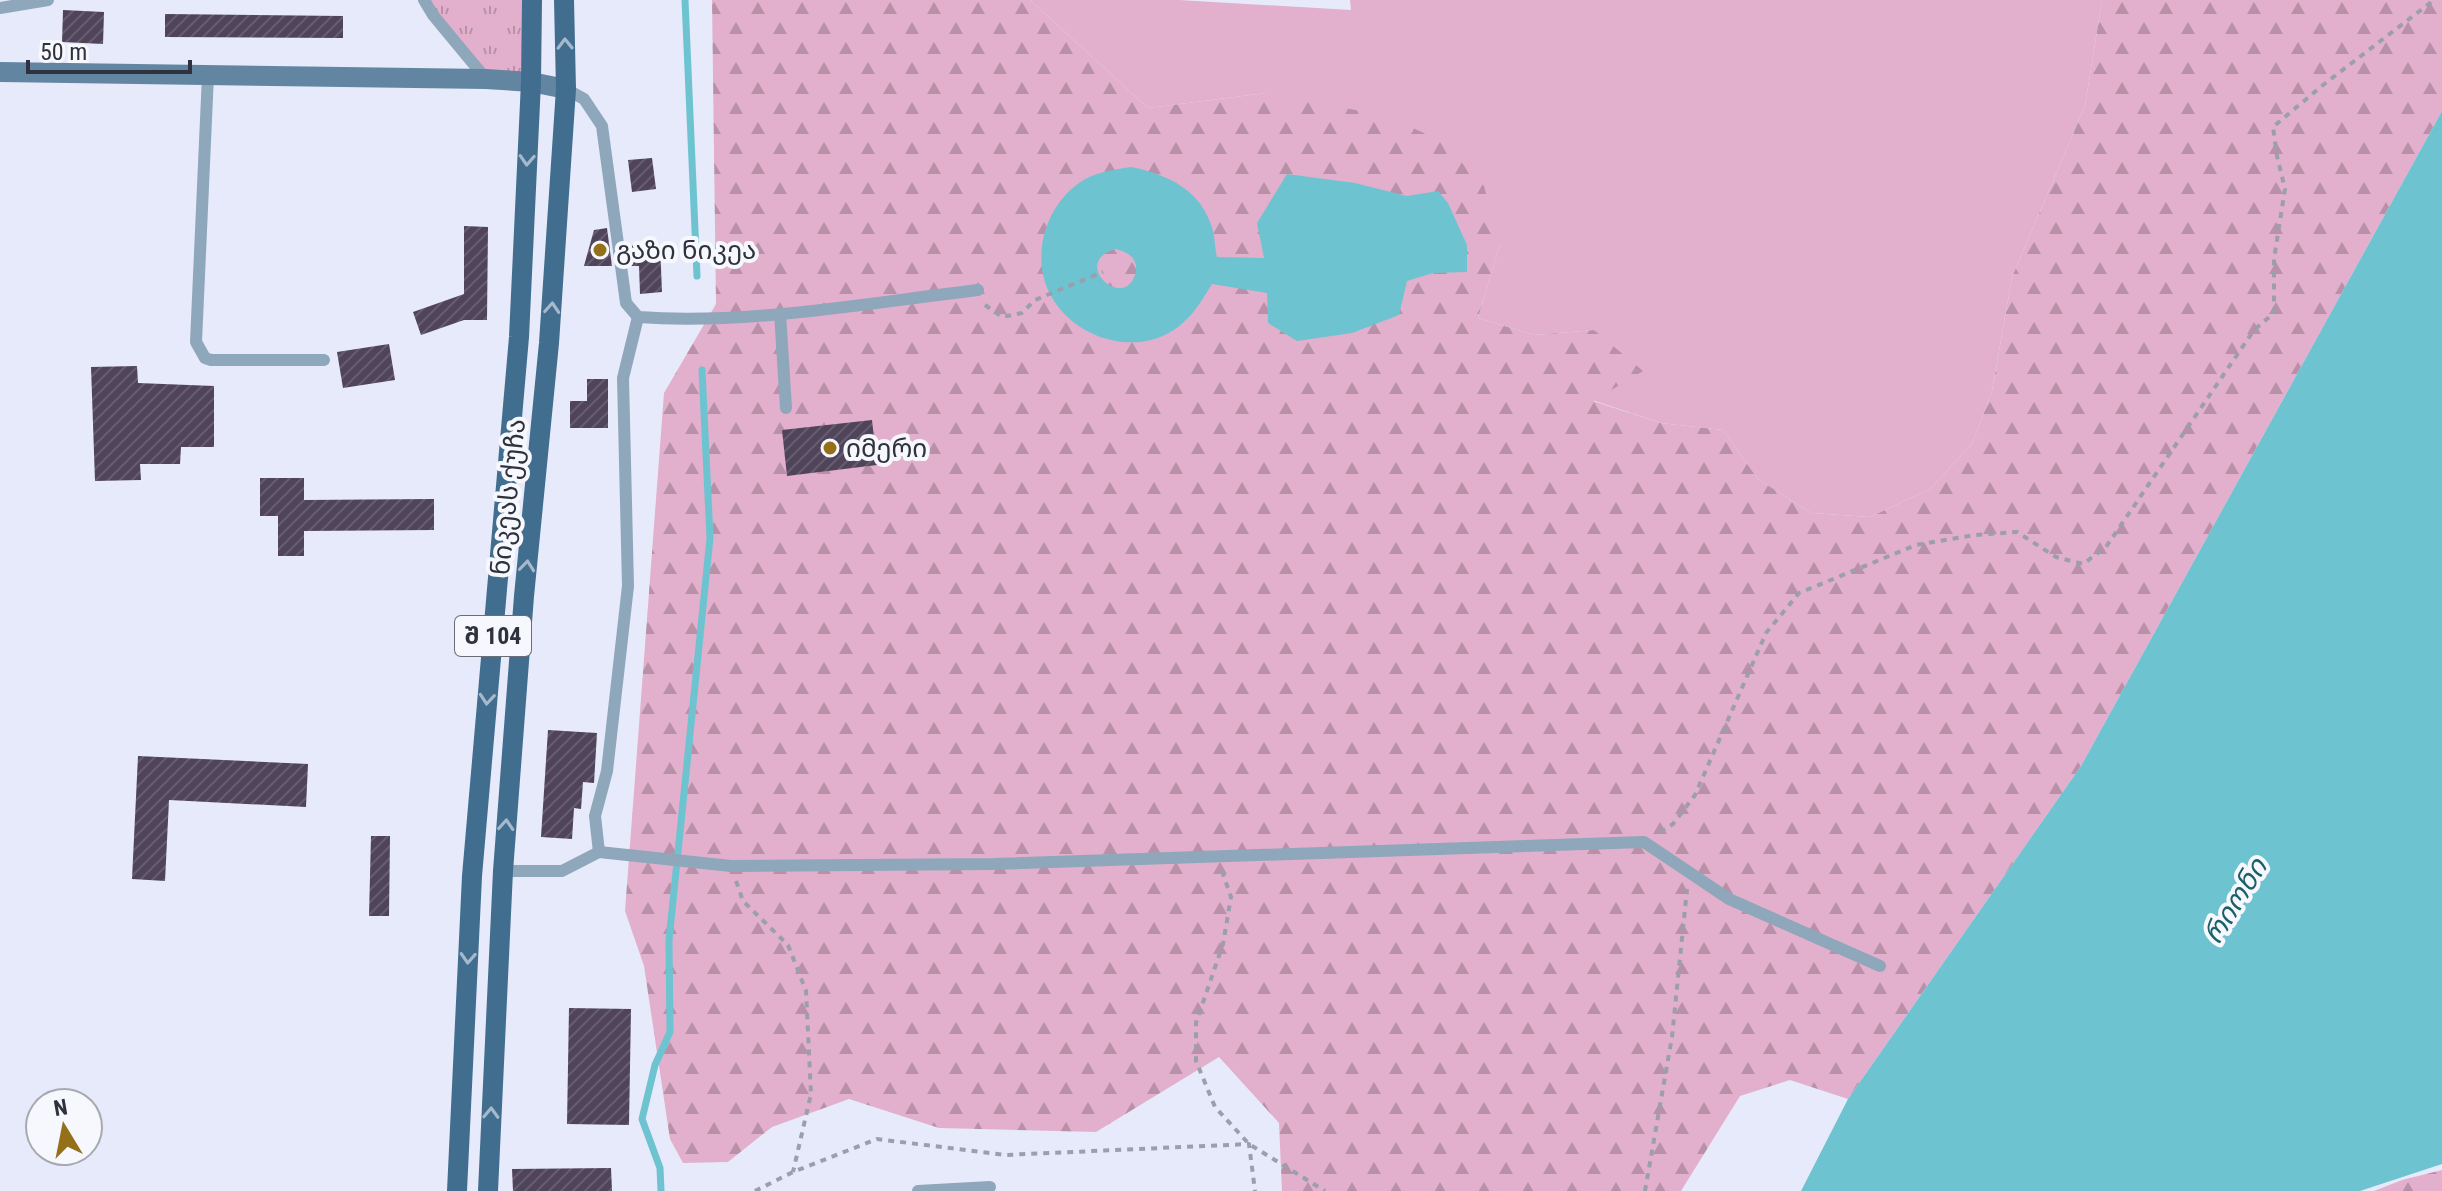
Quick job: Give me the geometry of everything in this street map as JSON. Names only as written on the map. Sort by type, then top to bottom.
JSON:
[{"type":"main road","name":"ნიკეას ქუჩა","points":[[457,1191],[472,876],[519,337],[532,0]]},
{"type":"main road","name":"ნიკეას ქუჩა","points":[[488,1191],[503,871],[524,596],[549,343],[566,89],[564,0]]},
{"type":"main road","points":[[0,72],[486,79],[531,82],[566,89]]},
{"type":"lane","points":[[0,8],[48,0]]},
{"type":"lane","points":[[424,0],[486,79]]},
{"type":"lane","points":[[208,75],[196,342],[205,358],[211,360],[324,360]]},
{"type":"lane","points":[[566,89],[584,99],[602,126],[626,303],[638,317],[674,319],[780,313],[978,290]]},
{"type":"lane","points":[[780,313],[786,408]]},
{"type":"lane","points":[[599,852],[595,816],[607,771],[628,586],[623,378],[638,317]]},
{"type":"lane","points":[[503,871],[562,871],[599,852],[731,866],[994,864],[1644,842],[1729,899],[1880,966]]},
{"type":"lane","points":[[918,1191],[990,1187]]},
{"type":"path","points":[[1644,842],[1673,824],[1695,795],[1766,633],[1799,593],[1916,545],[1975,535],[2017,532],[2056,557],[2083,564],[2106,547],[2254,330],[2274,313],[2274,259],[2285,189],[2273,127],[2434,0]]},
{"type":"path","points":[[978,290],[981,301],[1002,317],[1022,313],[1035,300],[1103,272]]},
{"type":"path","points":[[1218,857],[1231,897],[1223,944],[1196,1023],[1196,1061],[1215,1107],[1249,1144],[1325,1191]]},
{"type":"path","points":[[731,866],[743,901],[788,945],[806,991],[811,1094],[793,1172]]},
{"type":"path","points":[[1645,1191],[1672,1037],[1688,871]]},
{"type":"path","points":[[755,1191],[793,1172],[877,1139],[1005,1155],[1249,1144]]},
{"type":"path","points":[[1249,1144],[1255,1191]]},
{"type":"green space","points":[[424,0],[532,0],[531,82],[486,79]]},
{"type":"green space","points":[[712,0],[1030,0],[1148,108],[1266,93],[1387,116],[1441,141],[1484,186],[1500,244],[1478,318],[1534,335],[1594,330],[1643,371],[1593,401],[1661,423],[1723,430],[1758,479],[1811,513],[1870,517],[1930,489],[1972,444],[1992,391],[2012,277],[2085,106],[2102,0],[2442,0],[2442,111],[2081,766],[1848,1099],[1790,1080],[1740,1096],[1681,1191],[1282,1191],[1279,1123],[1219,1057],[1096,1132],[939,1128],[849,1099],[772,1127],[728,1162],[683,1163],[670,1139],[644,966],[625,911],[664,393],[716,304]]},
{"type":"green space","points":[[1030,0],[1179,0],[1351,10],[1350,0],[2102,0],[2085,106],[2012,277],[1992,391],[1972,444],[1930,489],[1870,517],[1811,513],[1758,479],[1723,430],[1661,423],[1592,400],[1595,330],[1534,335],[1478,318],[1500,244],[1266,93],[1148,108]]},
{"type":"green space","points":[[2442,1170],[2442,1191],[2374,1191],[2402,1180]]},
{"type":"water","name":"რიონი","points":[[2442,111],[2442,1164],[2360,1191],[1801,1191],[1848,1099],[2081,766]]},
{"type":"water","points":[[1131,167],[1171,180],[1192,195],[1208,217],[1217,257],[1264,258],[1257,223],[1287,174],[1355,183],[1407,196],[1438,191],[1448,203],[1467,245],[1467,272],[1433,273],[1407,281],[1399,315],[1352,333],[1297,341],[1268,323],[1267,293],[1212,284],[1189,317],[1161,337],[1143,342],[1106,339],[1088,332],[1059,308],[1044,278],[1042,247],[1050,218],[1067,193],[1091,176]],"holes":[[[1115,249],[1132,257],[1136,265],[1129,285],[1120,288],[1104,281],[1098,273],[1097,264],[1102,256]]]},
{"type":"building","points":[[63,10],[104,12],[103,44],[62,42]]},
{"type":"building","points":[[165,14],[343,16],[343,38],[165,37]]},
{"type":"building","points":[[652,158],[656,189],[632,192],[628,160]]},
{"type":"building","points":[[464,226],[488,227],[487,320],[464,320],[421,335],[413,312],[464,294]]},
{"type":"building","points":[[607,228],[612,266],[584,266],[594,230]]},
{"type":"building","points":[[660,244],[662,292],[640,294],[639,266],[630,266],[627,246]]},
{"type":"building","points":[[389,344],[395,380],[343,388],[337,352]]},
{"type":"building","points":[[137,366],[138,383],[214,386],[214,447],[181,447],[180,464],[140,464],[141,480],[95,481],[91,367]]},
{"type":"building","points":[[587,379],[608,379],[608,428],[570,428],[570,401],[587,401]]},
{"type":"building","name":"იმერი","points":[[872,420],[877,465],[787,476],[782,430]]},
{"type":"building","points":[[260,478],[304,478],[304,500],[434,499],[434,530],[304,531],[304,556],[278,556],[278,516],[260,516]]},
{"type":"building","points":[[548,730],[597,733],[594,783],[583,782],[581,809],[574,808],[572,839],[541,837]]},
{"type":"building","points":[[138,756],[308,764],[306,807],[169,800],[165,881],[132,879]]},
{"type":"building","points":[[371,836],[390,836],[389,916],[369,916]]},
{"type":"building","points":[[569,1008],[631,1009],[629,1125],[567,1124]]},
{"type":"building","points":[[611,1168],[612,1191],[513,1191],[512,1169]]},
{"type":"waterway","points":[[685,0],[697,276]]},
{"type":"waterway","points":[[661,1191],[660,1168],[642,1119],[655,1065],[670,1032],[669,940],[710,538],[702,370]]},
{"type":"place","name":"გაზი ნიკეა","points":[[600,250]]},
{"type":"place","name":"იმერი","points":[[830,448]]}]
